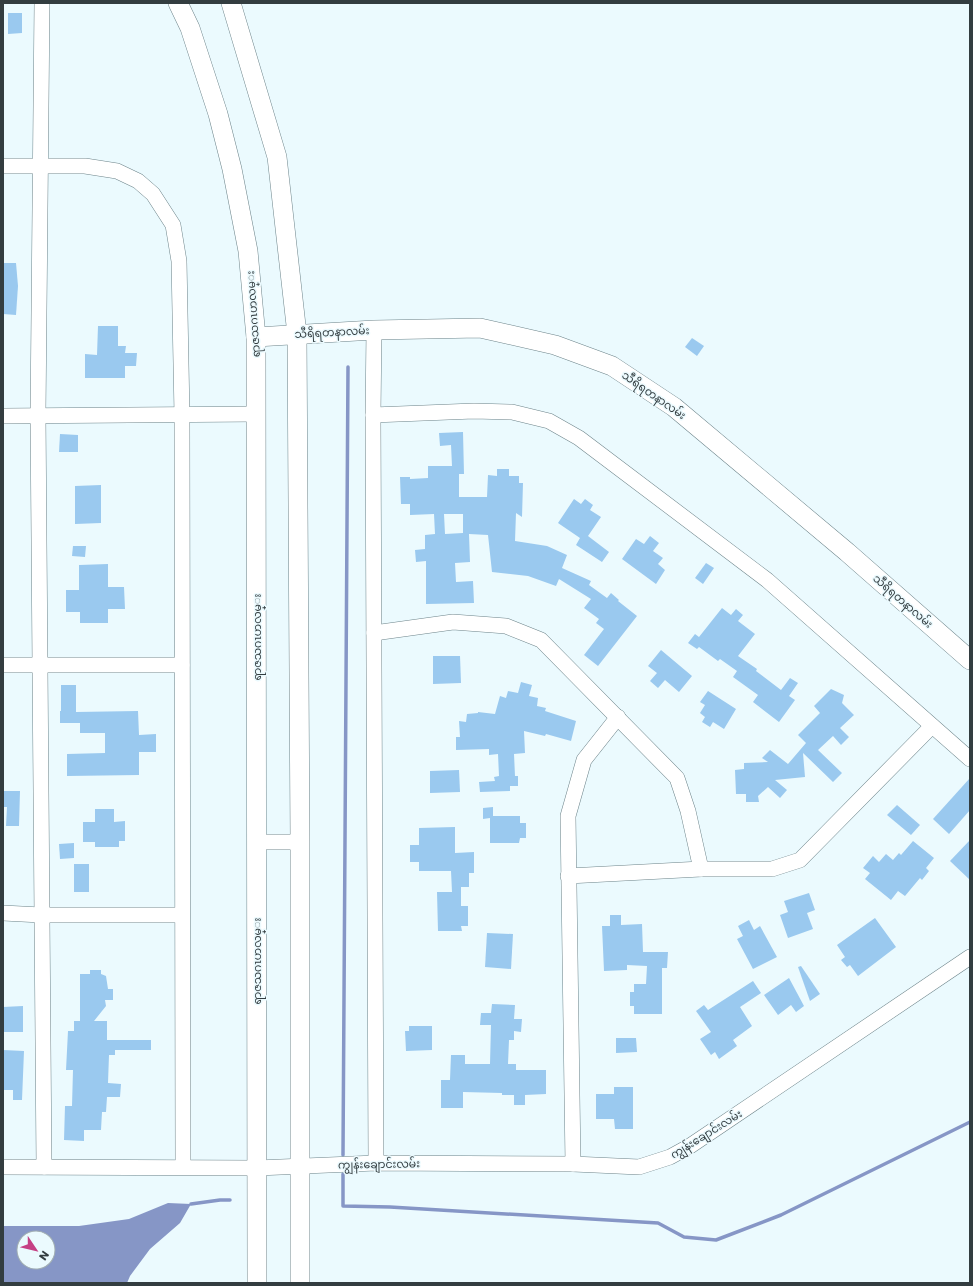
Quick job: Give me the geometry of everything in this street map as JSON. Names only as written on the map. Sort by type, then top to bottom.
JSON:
[{"type":"main road","name":"ရာဇသဂၤဟလမ္း","points":[[178,3],[190,28],[218,114],[232,169],[248,251],[256,337],[258,1283]]},
{"type":"main road","points":[[231,3],[277,157],[297,334],[300,842],[300,1283]]},
{"type":"main road","name":"သီရိရတနာလမ်း","points":[[256,337],[374,330],[480,328],[555,345],[612,366],[674,407],[847,552],[970,660]]},
{"type":"street","points":[[42,3],[38,415],[44,1167]]},
{"type":"street","points":[[3,166],[85,166],[117,171],[138,181],[153,194],[173,225],[179,261],[182,415],[183,1167]]},
{"type":"street","points":[[374,330],[373,415],[376,1163]]},
{"type":"street","points":[[373,415],[512,412],[548,421],[573,434],[767,580],[970,759]]},
{"type":"street","points":[[3,416],[256,414]]},
{"type":"street","points":[[374,633],[453,622],[506,626],[541,640],[677,778],[688,811],[701,869]]},
{"type":"street","points":[[3,665],[182,665]]},
{"type":"street","points":[[573,1164],[568,816],[584,760],[618,717]]},
{"type":"street","points":[[568,876],[701,869],[772,869],[800,860],[932,726]]},
{"type":"street","points":[[257,842],[300,842]]},
{"type":"street","points":[[3,913],[41,915],[182,914]]},
{"type":"street","name":"ကျွန်းချောင်းလမ်း","points":[[3,1167],[257,1168],[376,1163],[573,1164],[638,1167],[670,1158],[696,1142],[970,957]]},
{"type":"water","points":[[168,1203],[191,1204],[180,1223],[150,1249],[130,1276],[127,1283],[3,1283],[3,1226],[79,1226],[129,1219]]},
{"type":"building","points":[[8,13],[22,13],[22,33],[8,34]]},
{"type":"building","points":[[3,263],[16,263],[18,286],[16,315],[3,314]]},
{"type":"building","points":[[98,326],[118,326],[118,346],[126,346],[125,353],[137,353],[136,366],[125,366],[125,378],[85,378],[85,354],[97,355]]},
{"type":"building","points":[[692,338],[704,346],[697,356],[685,347]]},
{"type":"building","points":[[463,432],[464,474],[459,474],[459,497],[487,497],[488,475],[497,476],[497,469],[509,469],[509,476],[519,476],[519,483],[523,483],[522,517],[516,513],[515,541],[547,546],[567,555],[562,568],[591,581],[589,585],[607,598],[611,593],[619,600],[618,601],[637,616],[598,666],[584,655],[604,629],[596,623],[599,619],[584,608],[591,599],[559,579],[556,586],[528,576],[492,572],[488,535],[469,534],[470,562],[455,563],[456,582],[473,581],[474,603],[426,604],[426,561],[416,562],[415,550],[425,549],[425,535],[435,534],[434,514],[410,515],[410,504],[401,504],[400,477],[410,477],[410,479],[428,478],[428,466],[452,466],[451,445],[440,446],[439,433]],"holes":[[[444,514],[463,514],[463,533],[445,534]]]},
{"type":"building","points":[[60,434],[78,435],[78,452],[59,452]]},
{"type":"building","points":[[101,485],[101,523],[75,524],[75,486]]},
{"type":"building","points":[[574,499],[581,504],[585,499],[593,505],[590,510],[601,517],[588,536],[609,552],[602,562],[576,545],[580,538],[558,523]]},
{"type":"building","points":[[650,536],[659,543],[653,551],[663,558],[658,564],[665,570],[656,584],[622,559],[636,539],[644,544]]},
{"type":"building","points":[[73,546],[86,546],[85,557],[72,556]]},
{"type":"building","points":[[706,563],[714,568],[703,584],[695,578]]},
{"type":"building","points":[[108,564],[108,587],[124,587],[125,609],[108,609],[108,623],[80,623],[80,612],[66,612],[66,590],[79,590],[79,565]]},
{"type":"building","points":[[722,608],[731,615],[736,609],[743,615],[738,621],[755,634],[738,656],[757,669],[756,671],[781,690],[790,678],[798,683],[789,696],[795,700],[779,722],[753,702],[758,695],[733,677],[737,671],[720,659],[718,661],[699,647],[697,649],[688,643],[695,634],[699,637]]},
{"type":"building","points":[[661,650],[692,676],[679,692],[665,680],[658,688],[650,681],[657,673],[648,666]]},
{"type":"building","points":[[433,656],[460,656],[461,683],[433,684]]},
{"type":"building","points":[[521,682],[532,685],[529,696],[538,698],[537,706],[546,708],[545,711],[576,721],[571,741],[546,734],[545,736],[524,731],[525,753],[514,754],[515,776],[518,776],[518,786],[510,786],[510,791],[480,792],[479,782],[495,781],[494,777],[499,776],[498,754],[489,755],[489,749],[456,750],[456,737],[460,737],[459,721],[466,722],[467,714],[478,712],[495,714],[500,696],[506,698],[508,691],[518,693]]},
{"type":"building","points":[[61,685],[76,685],[76,712],[138,711],[139,735],[156,734],[156,752],[139,752],[139,775],[67,776],[67,754],[105,753],[105,733],[80,733],[80,723],[60,723]]},
{"type":"building","points":[[831,689],[844,695],[842,703],[854,715],[840,728],[849,737],[841,745],[833,736],[818,750],[842,773],[833,782],[803,753],[805,777],[775,780],[787,790],[780,798],[768,787],[758,796],[759,802],[746,802],[746,794],[736,794],[735,770],[744,769],[744,763],[768,762],[762,758],[770,750],[788,764],[806,743],[798,735],[820,713],[814,706]]},
{"type":"building","points":[[708,691],[736,709],[724,729],[713,722],[710,727],[702,722],[705,717],[700,713],[705,705],[700,702]]},
{"type":"building","points":[[459,770],[460,792],[430,793],[430,771]]},
{"type":"building","points":[[970,778],[970,810],[949,834],[933,819]]},
{"type":"building","points":[[3,791],[20,791],[19,826],[6,826],[7,807],[3,807]]},
{"type":"building","points":[[897,805],[920,825],[911,835],[887,815]]},
{"type":"building","points":[[493,807],[493,816],[520,816],[520,823],[526,823],[526,838],[520,838],[519,843],[490,843],[490,818],[483,819],[483,808]]},
{"type":"building","points":[[95,809],[114,809],[114,822],[125,821],[125,841],[119,841],[119,847],[95,847],[95,842],[83,842],[83,822],[95,822]]},
{"type":"building","points":[[455,827],[455,853],[474,852],[474,873],[469,873],[469,887],[461,887],[461,906],[468,906],[468,926],[461,926],[462,931],[438,931],[437,892],[452,892],[451,871],[419,871],[419,862],[410,862],[410,845],[419,845],[419,828]]},
{"type":"building","points":[[970,840],[970,880],[950,861]]},
{"type":"building","points":[[913,841],[934,858],[926,868],[929,871],[922,880],[920,878],[905,896],[898,891],[891,900],[865,879],[870,873],[863,868],[873,856],[879,862],[886,854],[893,860],[899,853],[901,855]]},
{"type":"building","points":[[74,843],[74,858],[60,859],[59,844]]},
{"type":"building","points":[[74,864],[89,864],[89,892],[74,892]]},
{"type":"building","points":[[809,893],[815,910],[807,913],[813,929],[788,938],[780,915],[788,912],[784,901]]},
{"type":"building","points":[[610,915],[621,915],[621,925],[642,924],[643,952],[668,952],[667,968],[662,968],[662,1014],[634,1014],[634,1006],[630,1006],[630,992],[634,992],[634,984],[646,984],[647,966],[627,965],[627,970],[604,971],[602,926],[610,926]]},
{"type":"building","points":[[875,918],[896,947],[858,976],[850,965],[847,967],[841,960],[845,957],[837,945]]},
{"type":"building","points":[[749,920],[754,930],[760,926],[777,957],[753,969],[737,939],[743,936],[738,926]]},
{"type":"building","points":[[487,933],[513,934],[511,969],[485,967]]},
{"type":"building","points":[[801,966],[820,994],[810,1001],[798,967]]},
{"type":"building","points":[[90,970],[101,970],[101,974],[106,976],[108,989],[113,989],[113,1000],[105,1000],[106,1006],[94,1021],[107,1021],[107,1040],[151,1040],[151,1050],[115,1050],[115,1055],[109,1055],[108,1083],[121,1084],[120,1097],[107,1097],[106,1112],[102,1112],[101,1130],[84,1130],[84,1141],[64,1140],[65,1106],[72,1106],[73,1070],[66,1070],[68,1031],[74,1031],[74,1021],[80,1021],[80,974],[90,974]]},
{"type":"building","points":[[789,978],[804,1006],[796,1012],[791,1005],[778,1015],[764,995]]},
{"type":"building","points":[[753,981],[761,993],[740,1007],[752,1026],[733,1040],[737,1046],[719,1059],[715,1052],[711,1055],[700,1039],[711,1032],[696,1011],[704,1005],[708,1010]]},
{"type":"building","points":[[492,1004],[515,1005],[514,1019],[522,1019],[521,1032],[514,1031],[514,1040],[509,1040],[508,1064],[516,1064],[516,1070],[546,1070],[546,1094],[525,1095],[525,1105],[514,1105],[514,1095],[502,1095],[502,1093],[463,1092],[463,1108],[441,1108],[441,1080],[450,1080],[451,1055],[465,1055],[465,1064],[490,1064],[491,1025],[480,1025],[481,1013],[491,1013]]},
{"type":"building","points":[[23,1006],[23,1032],[3,1032],[3,1007]]},
{"type":"building","points":[[409,1026],[432,1026],[432,1050],[406,1051],[405,1031],[409,1031]]},
{"type":"building","points":[[616,1038],[636,1038],[637,1052],[616,1053]]},
{"type":"building","points":[[3,1050],[24,1051],[22,1100],[13,1100],[13,1090],[3,1090]]},
{"type":"building","points":[[614,1087],[633,1087],[633,1129],[615,1129],[614,1119],[596,1119],[596,1094],[614,1094]]},
{"type":"waterway","points":[[343,1155],[348,367]]},
{"type":"waterway","points":[[343,1174],[343,1206],[390,1207],[658,1223],[684,1237],[716,1240],[781,1215],[970,1122]]},
{"type":"waterway","points":[[191,1204],[230,1200]]}]
